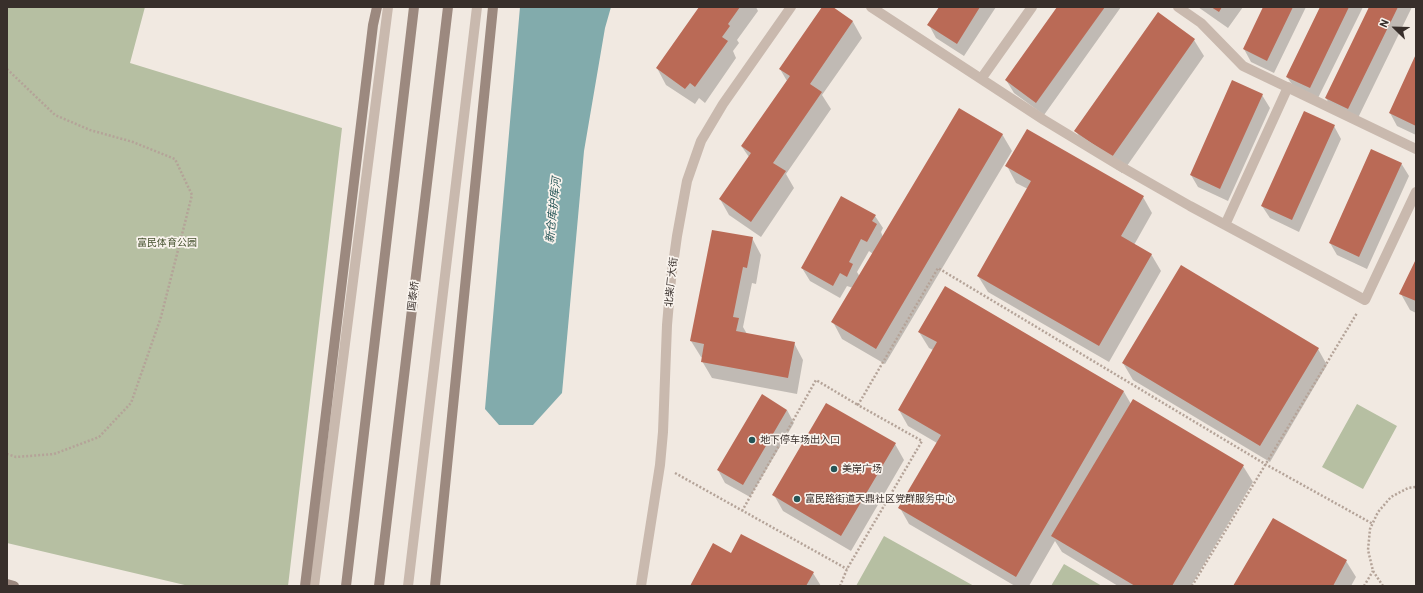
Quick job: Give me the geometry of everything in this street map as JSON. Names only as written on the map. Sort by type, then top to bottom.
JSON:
[{"type":"main road","points":[[305,586],[371,41],[377,7]]},
{"type":"main road","points":[[346,586],[414,7]]},
{"type":"main road","name":"国泰桥","points":[[379,586],[448,7]]},
{"type":"main road","points":[[435,586],[493,7]]},
{"type":"main road","points":[[7,584],[14,586]]},
{"type":"street","points":[[314,586],[388,7]]},
{"type":"street","points":[[408,586],[477,7]]},
{"type":"street","name":"北柴厂大街","points":[[642,586],[660,465],[663,432],[667,325],[677,236],[687,181],[701,141],[723,104],[791,7]]},
{"type":"street","points":[[871,7],[1044,120],[1114,162],[1225,225],[1365,300],[1416,192]]},
{"type":"street","points":[[981,79],[1032,7]]},
{"type":"street","points":[[1178,7],[1201,23],[1243,66],[1416,149]]},
{"type":"street","points":[[1225,225],[1288,87]]},
{"type":"path","points":[[7,69],[55,115],[90,130],[133,142],[175,159],[192,195],[161,317],[131,403],[99,437],[54,454],[16,456],[7,454]]},
{"type":"path","points":[[858,405],[938,268],[1265,464],[1373,524]]},
{"type":"path","points":[[1192,586],[1365,300]]},
{"type":"path","points":[[742,511],[816,380],[922,441],[847,569],[840,586]]},
{"type":"path","points":[[660,465],[847,569]]},
{"type":"path","points":[[1383,586],[1373,570],[1368,550],[1370,529],[1378,512],[1391,498],[1408,488],[1416,487]]},
{"type":"path","points":[[1364,586],[1373,570]]},
{"type":"green space","name":"富民体育公园","points":[[7,7],[145,7],[130,63],[342,128],[288,586],[189,586],[7,543]]},
{"type":"green space","points":[[1357,404],[1397,426],[1363,489],[1322,467]]},
{"type":"green space","points":[[884,536],[974,586],[856,586]]},
{"type":"green space","points":[[1064,564],[1102,586],[1051,586]]},
{"type":"water","name":"新仓库护库河","points":[[520,7],[611,7],[605,28],[584,151],[562,393],[533,425],[499,425],[485,409]]},
{"type":"building","points":[[699,7],[740,7],[728,24],[730,26],[722,37],[728,41],[695,87],[690,83],[685,89],[656,68]]},
{"type":"building","points":[[822,7],[833,7],[853,21],[810,84],[822,92],[773,163],[786,171],[751,222],[719,199],[751,153],[741,146],[790,76],[779,69]]},
{"type":"building","points":[[939,7],[980,7],[957,44],[927,25]]},
{"type":"building","points":[[1057,7],[1105,7],[1036,103],[1005,80]]},
{"type":"building","points":[[1211,7],[1222,7],[1219,12]]},
{"type":"building","points":[[1263,7],[1293,7],[1267,61],[1243,49]]},
{"type":"building","points":[[1320,7],[1349,7],[1310,88],[1286,77]]},
{"type":"building","points":[[1369,7],[1398,7],[1348,109],[1325,98]]},
{"type":"building","points":[[1158,12],[1195,39],[1112,157],[1074,131]]},
{"type":"building","points":[[1416,54],[1416,126],[1389,113]]},
{"type":"building","points":[[1232,80],[1263,94],[1220,189],[1190,175]]},
{"type":"building","points":[[959,108],[1003,134],[876,349],[831,322]]},
{"type":"building","points":[[1304,111],[1335,125],[1292,220],[1261,206]]},
{"type":"building","points":[[1027,129],[1144,196],[1121,236],[1152,254],[1099,346],[977,276],[1031,181],[1005,166]]},
{"type":"building","points":[[1371,149],[1402,163],[1359,257],[1329,243]]},
{"type":"building","points":[[841,196],[876,215],[872,221],[877,224],[867,242],[861,239],[849,262],[853,264],[847,277],[840,273],[833,286],[801,268]]},
{"type":"building","points":[[712,230],[753,237],[747,268],[743,267],[733,317],[739,318],[736,331],[795,342],[788,378],[701,362],[704,344],[690,341]]},
{"type":"building","points":[[1416,259],[1416,301],[1399,294]]},
{"type":"building","points":[[1181,265],[1319,348],[1260,446],[1122,363]]},
{"type":"building","points":[[945,286],[1124,391],[1016,577],[898,508],[941,435],[898,410],[937,342],[918,332]]},
{"type":"building","name":"地下停车场出入口","points":[[762,394],[787,410],[743,485],[717,470]]},
{"type":"building","points":[[1133,399],[1244,465],[1172,586],[1135,586],[1051,536]]},
{"type":"building","name":"美岸广场","points":[[826,403],[896,443],[841,536],[772,495]]},
{"type":"building","points":[[1273,518],[1347,560],[1333,586],[1233,586]]},
{"type":"building","points":[[741,534],[814,572],[806,586],[690,586],[713,543],[731,553]]},
{"type":"place","name":"地下停车场出入口","points":[[752,440]]},
{"type":"place","name":"美岸广场","points":[[834,469]]},
{"type":"place","name":"富民路街道天鼎社区党群服务中心","points":[[797,499]]}]
